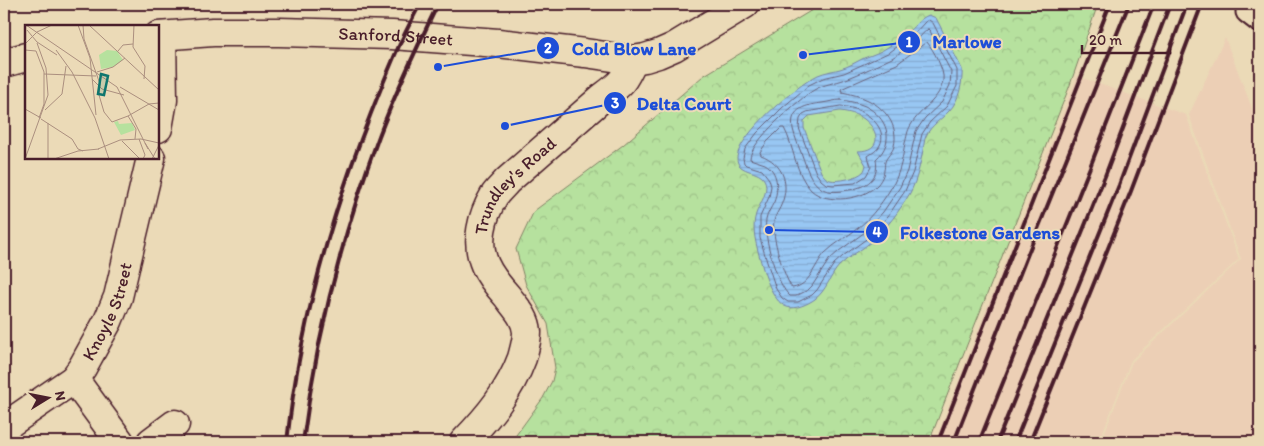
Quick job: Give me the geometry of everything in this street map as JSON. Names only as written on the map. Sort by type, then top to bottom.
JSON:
[{"type":"street","points":[[632,60],[646,58],[674,47],[745,4]]},
{"type":"street","name":"Sanford Street","points":[[160,36],[213,32],[392,35],[585,52],[632,60]]},
{"type":"street","points":[[159,122],[163,100],[160,36]]},
{"type":"street","points":[[4,63],[25,57]]},
{"type":"street","name":"Trundley's Road","points":[[464,442],[501,400],[512,381],[525,348],[527,332],[525,322],[519,311],[501,289],[486,266],[482,256],[480,243],[483,221],[486,214],[495,195],[507,181],[619,85],[624,79],[632,60]]},
{"type":"street","name":"Knoyle Street","points":[[4,426],[74,379],[82,368],[118,297],[151,159]]},
{"type":"street","points":[[74,379],[120,442]]},
{"type":"street","points":[[151,442],[175,424]]},
{"type":"shaded area","points":[[1225,38],[1260,129],[1260,442],[1101,442],[1132,362],[1241,259],[1189,115]]},
{"type":"shaded area","points":[[1077,76],[1186,115],[1239,259],[1131,360],[1099,442],[935,442]]},
{"type":"green space","points":[[822,4],[1098,4],[1070,85],[929,442],[511,442],[543,398],[552,381],[555,368],[548,324],[526,285],[516,249],[534,211],[623,145],[703,76]]},
{"type":"water","points":[[929,15],[936,18],[962,69],[962,80],[958,97],[949,111],[928,132],[916,178],[910,193],[888,225],[878,236],[839,266],[822,292],[815,299],[798,307],[787,307],[776,298],[768,283],[755,238],[755,219],[765,194],[766,186],[761,176],[745,170],[738,163],[737,157],[740,147],[758,123],[784,99],[809,80],[818,75],[846,67],[893,44]],"holes":[[[840,111],[864,119],[873,129],[876,140],[871,148],[858,151],[866,165],[863,172],[847,179],[830,180],[821,172],[804,128],[804,121],[809,116]]]},
{"type":"railway","points":[[287,442],[302,344],[325,248],[373,108],[398,47],[420,4]]},
{"type":"railway","points":[[303,442],[308,403],[323,326],[353,211],[386,119],[438,4]]},
{"type":"railway","points":[[938,442],[1110,4]]},
{"type":"railway","points":[[954,442],[1129,4]]},
{"type":"railway","points":[[979,442],[1154,4]]},
{"type":"railway","points":[[997,442],[1105,176],[1170,4]]},
{"type":"railway","points":[[1015,442],[1119,185],[1187,4]]},
{"type":"railway","points":[[1030,442],[1131,191],[1202,4]]},
{"type":"place","name":"Marlowe","points":[[803,55]]},
{"type":"place","name":"Cold Blow Lane","points":[[438,67]]},
{"type":"place","name":"Delta Court","points":[[505,126]]},
{"type":"place","name":"Folkestone Gardens","points":[[769,230]]}]
